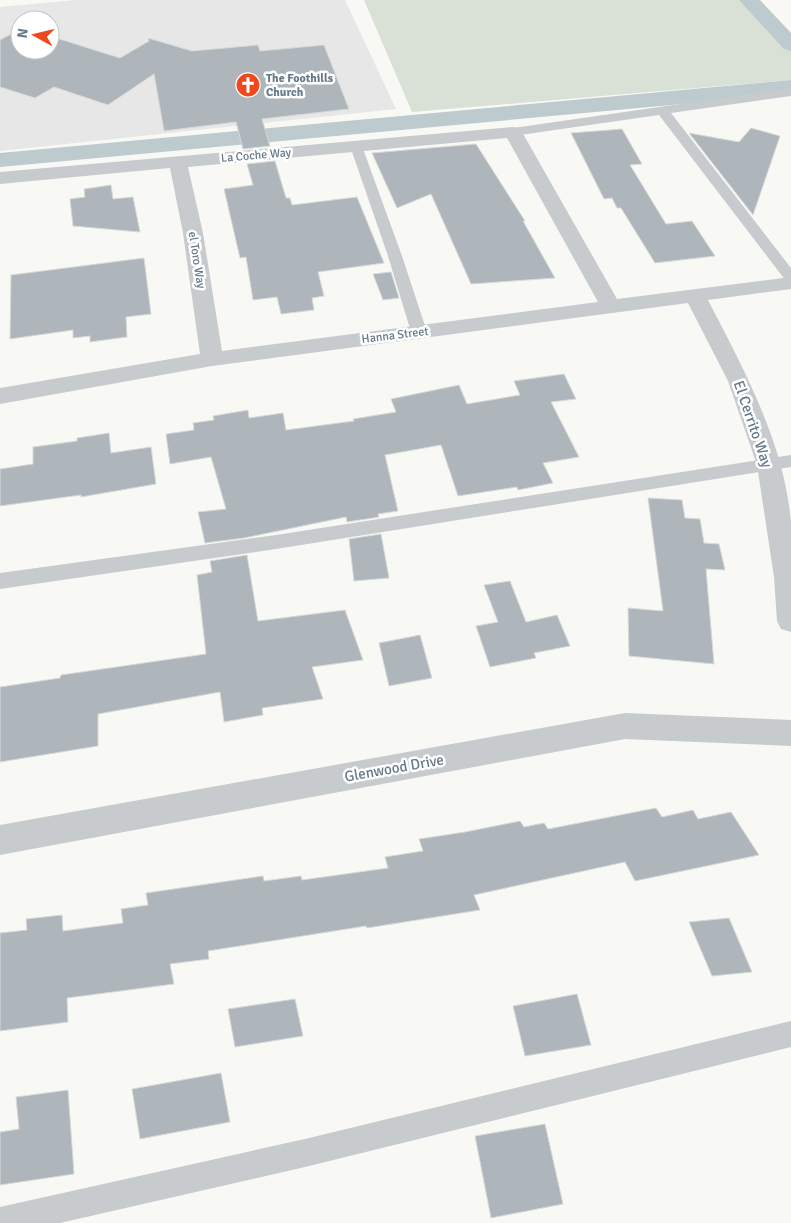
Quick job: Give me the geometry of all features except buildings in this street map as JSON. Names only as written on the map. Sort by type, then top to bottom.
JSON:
[{"type":"street","name":"La Coche Way","points":[[0,178],[513,132]]},
{"type":"street","points":[[513,132],[611,306]]},
{"type":"street","name":"el Toro Way","points":[[178,162],[193,233],[212,359]]},
{"type":"street","name":"Hanna Street","points":[[0,396],[212,359],[791,283]]},
{"type":"street","name":"El Cerrito Way","points":[[695,296],[780,463],[791,621]]},
{"type":"street","name":"Glenwood Drive","points":[[0,840],[625,726],[791,733]]},
{"type":"lane","points":[[513,132],[791,92]]},
{"type":"lane","points":[[662,110],[791,278]]},
{"type":"lane","points":[[356,146],[395,256],[419,332]]},
{"type":"lane","points":[[0,581],[276,542],[780,463]]},
{"type":"lane","points":[[0,1222],[305,1153],[791,1034]]},
{"type":"shaded area","points":[[76,0],[345,0],[396,109],[0,151],[0,7]]},
{"type":"shaded area","points":[[364,0],[743,0],[791,45],[791,80],[412,112]]},
{"type":"waterway","points":[[749,0],[791,45]]},
{"type":"waterway","points":[[0,160],[791,87]]},
{"type":"place","name":"The Foothills Church","points":[[248,85]]}]
